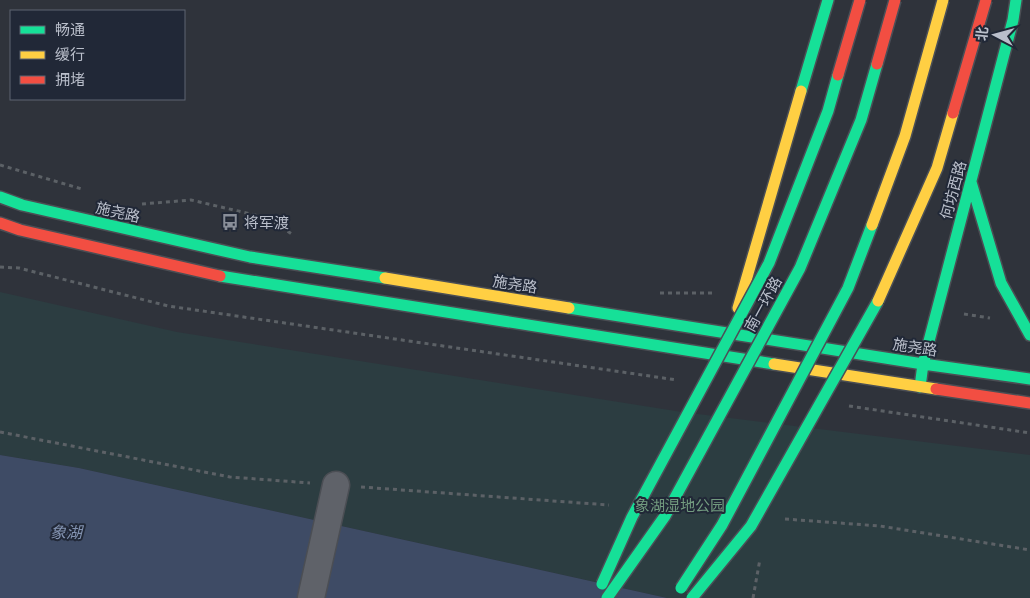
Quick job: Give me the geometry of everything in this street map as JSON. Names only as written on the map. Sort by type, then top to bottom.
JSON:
[{"type":"main road","points":[[724,356],[828,0]]},
{"type":"main road","points":[[596,598],[632,517],[769,263],[828,111],[860,0]]},
{"type":"main road","name":"南一环路","points":[[608,598],[664,516],[800,268],[861,120],[895,0]]},
{"type":"main road","points":[[675,598],[722,525],[848,288],[905,136],[943,0]]},
{"type":"main road","points":[[692,598],[751,526],[883,293],[937,168],[986,0]]},
{"type":"main road","name":"何坊西路","points":[[920,387],[923,364],[1013,20],[1016,0]]},
{"type":"main road","points":[[971,182],[1001,283],[1030,335]]},
{"type":"main road","name":"施尧路","points":[[0,198],[22,205],[250,257],[923,364],[1030,379]]},
{"type":"main road","points":[[0,223],[20,230],[234,279],[1030,403]]},
{"type":"street","points":[[311,598],[336,485]]},
{"type":"path","points":[[0,165],[89,191]]},
{"type":"path","points":[[135,204],[191,200],[268,218],[298,239]]},
{"type":"path","points":[[0,267],[19,268],[168,306],[686,382]]},
{"type":"path","points":[[656,292],[666,294],[742,293]]},
{"type":"path","points":[[937,310],[992,318],[1019,316]]},
{"type":"path","points":[[843,405],[1030,433]]},
{"type":"path","points":[[0,432],[230,477],[616,506]]},
{"type":"path","points":[[777,518],[880,526],[1030,550]]},
{"type":"green space","name":"象湖湿地公园","points":[[0,292],[177,332],[682,412],[1030,455],[1030,598],[667,598],[79,468],[0,455]]},
{"type":"water","name":"象湖","points":[[0,455],[79,468],[667,598],[0,598]]},
{"type":"traffic: fast","points":[[801,91],[828,0]]},
{"type":"traffic: fast","points":[[920,387],[923,364],[1013,20],[1016,0]]},
{"type":"traffic: fast","points":[[607,598],[665,516],[800,268],[861,120],[877,64]]},
{"type":"traffic: fast","points":[[602,584],[632,517],[769,263],[828,111],[838,75]]},
{"type":"traffic: fast","points":[[971,182],[1001,283],[1030,335]]},
{"type":"traffic: fast","points":[[0,197],[22,205],[250,257],[385,278]]},
{"type":"traffic: fast","points":[[681,588],[722,525],[848,288],[872,225]]},
{"type":"traffic: fast","points":[[220,276],[774,364]]},
{"type":"traffic: fast","points":[[692,598],[751,526],[878,301]]},
{"type":"traffic: fast","points":[[569,308],[1030,379]]},
{"type":"traffic: slow","points":[[872,225],[905,136],[943,0]]},
{"type":"traffic: slow","points":[[738,308],[801,91]]},
{"type":"traffic: slow","points":[[878,301],[937,168],[953,113]]},
{"type":"traffic: slow","points":[[385,278],[569,308]]},
{"type":"traffic: slow","points":[[774,364],[936,389]]},
{"type":"traffic: jam","points":[[838,75],[860,0]]},
{"type":"traffic: jam","points":[[877,64],[895,0]]},
{"type":"traffic: jam","points":[[953,113],[986,0]]},
{"type":"traffic: jam","points":[[0,223],[20,230],[220,276]]},
{"type":"traffic: jam","points":[[936,389],[1030,403]]},
{"type":"place","name":"将军渡","points":[[230,222]]}]
